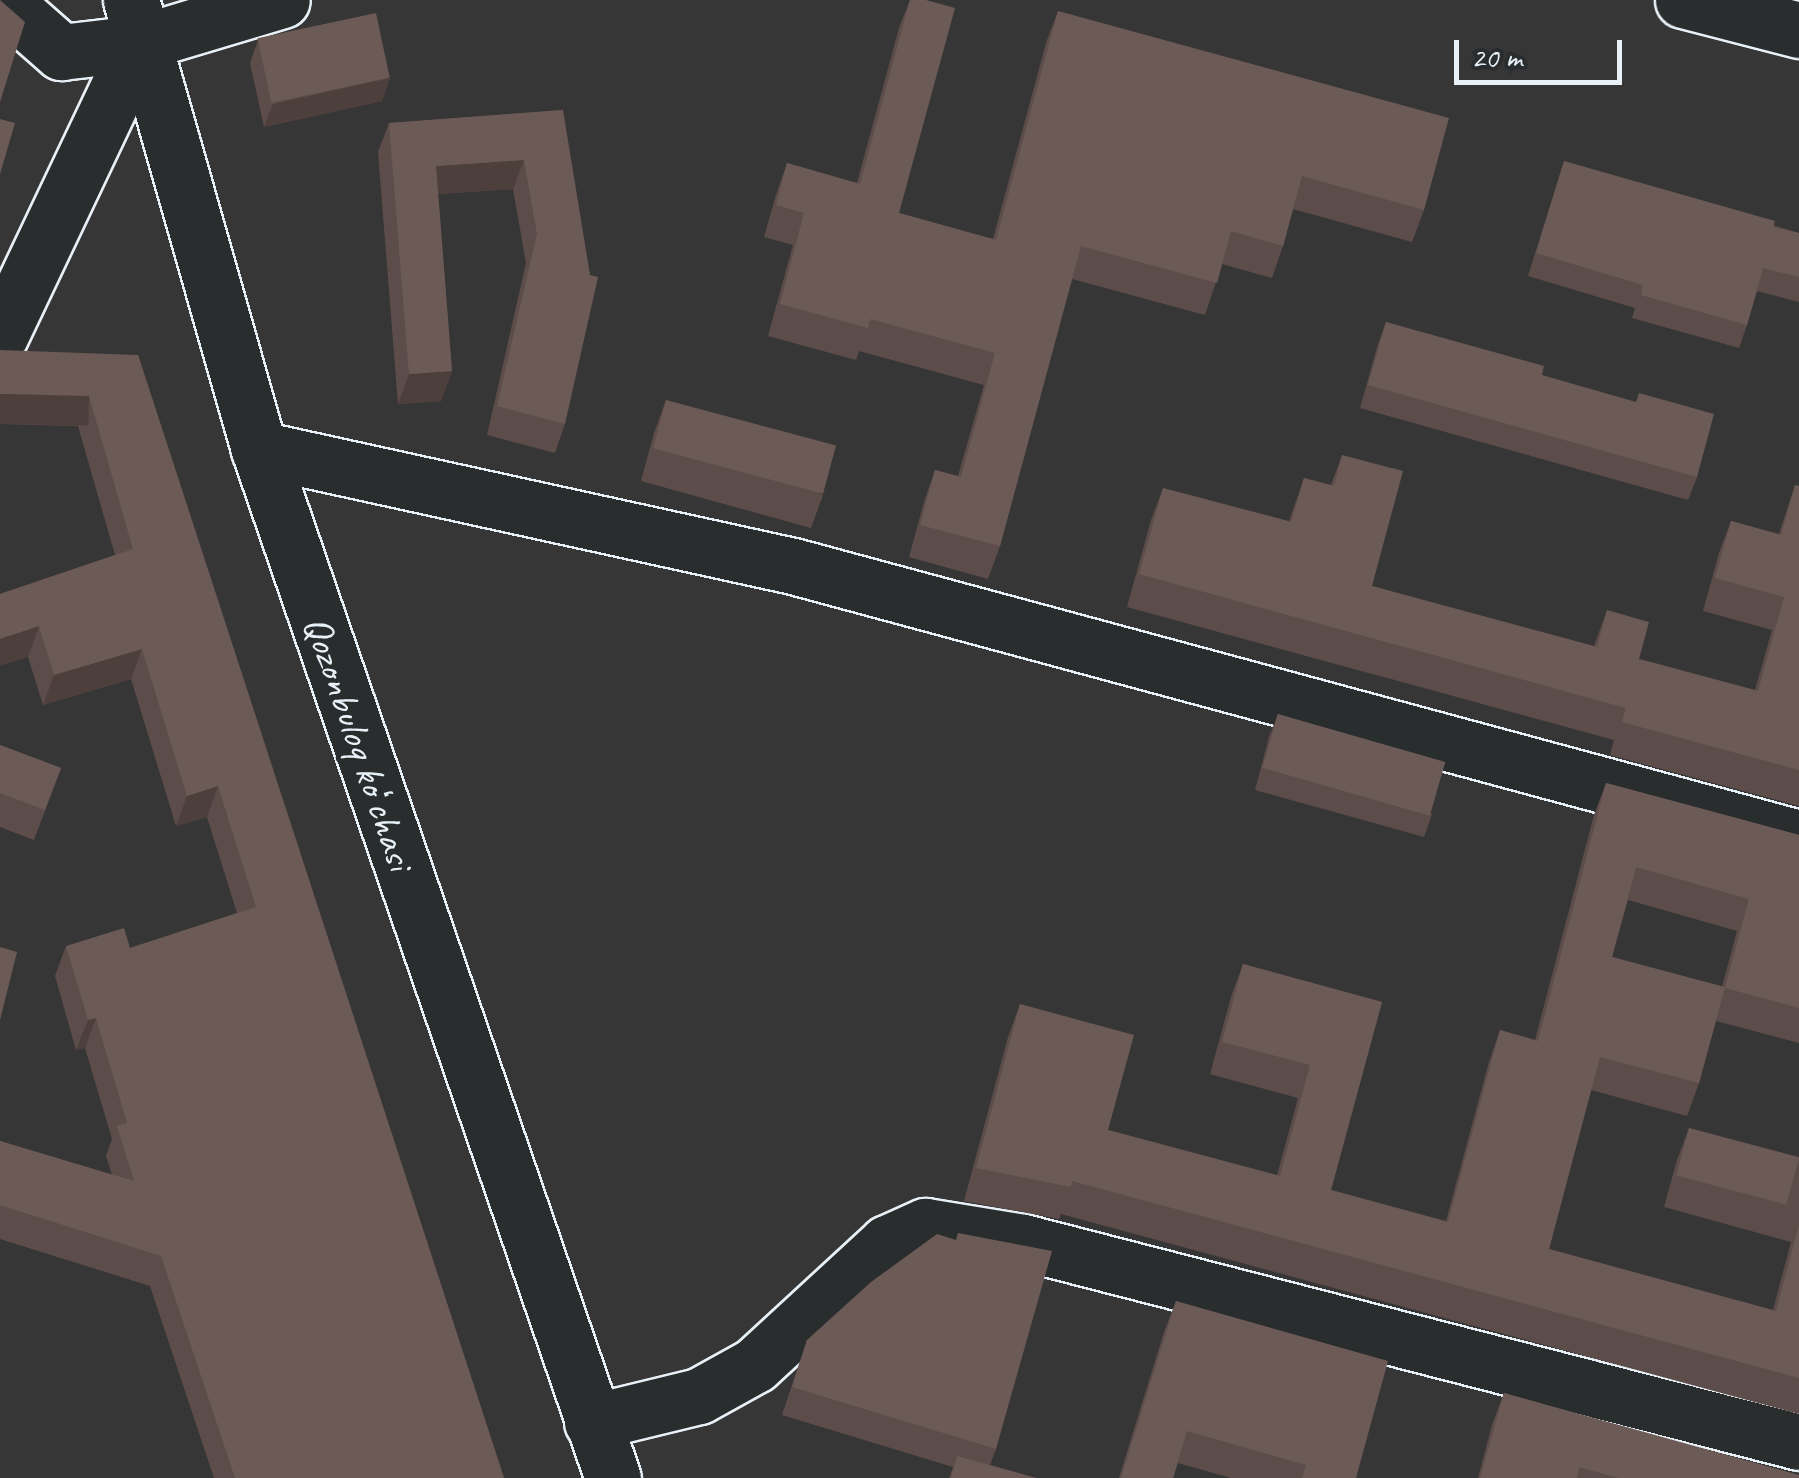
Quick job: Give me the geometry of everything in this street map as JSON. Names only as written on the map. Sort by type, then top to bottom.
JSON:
[{"type":"street","points":[[2,0],[62,52],[135,21],[282,0]]},
{"type":"street","points":[[1683,0],[1799,30]]},
{"type":"street","points":[[0,336],[135,21]]},
{"type":"street","name":"Qozonbuloq koʻchasi","points":[[135,21],[258,449],[613,1478]]},
{"type":"street","points":[[258,449],[793,566],[1799,838]]},
{"type":"street","points":[[592,1422],[699,1396],[755,1365],[888,1243],[925,1226],[1023,1242],[1799,1442]]},
{"type":"building","points":[[0,0],[25,22],[0,102]]},
{"type":"building","points":[[910,0],[955,8],[899,213],[996,240],[1058,11],[1449,118],[1424,210],[1302,176],[1283,246],[1231,231],[1217,283],[1081,246],[1000,546],[920,525],[935,470],[961,477],[995,353],[870,319],[868,328],[780,304],[804,213],[776,205],[787,163],[860,184]]},
{"type":"building","points":[[376,13],[390,78],[271,103],[258,38]]},
{"type":"building","points":[[563,110],[590,275],[598,277],[565,424],[497,406],[537,234],[524,160],[436,166],[452,371],[409,374],[389,123]]},
{"type":"building","points":[[0,119],[15,123],[0,174]]},
{"type":"building","points":[[1564,161],[1775,221],[1773,227],[1799,233],[1799,277],[1763,268],[1747,325],[1641,295],[1643,285],[1536,253]]},
{"type":"building","points":[[1386,322],[1544,366],[1542,375],[1636,402],[1639,393],[1714,414],[1697,477],[1368,385]]},
{"type":"building","points":[[0,350],[138,355],[504,1478],[235,1478],[161,1256],[0,1205],[0,1141],[134,1181],[117,1126],[127,1123],[96,1018],[88,1020],[66,946],[124,928],[130,948],[256,907],[218,786],[187,796],[142,649],[54,675],[39,626],[0,639],[0,594],[133,549],[89,396],[0,394]]},
{"type":"building","points":[[666,400],[836,446],[823,494],[653,448]]},
{"type":"building","points":[[1342,455],[1403,471],[1372,586],[1597,647],[1607,610],[1649,622],[1639,659],[1758,691],[1784,597],[1715,578],[1731,521],[1781,535],[1795,485],[1799,486],[1799,770],[1622,722],[1626,708],[1139,574],[1163,488],[1291,522],[1304,478],[1334,486]]},
{"type":"building","points":[[1278,714],[1445,762],[1430,816],[1263,768]]},
{"type":"building","points":[[0,745],[61,768],[45,810],[0,793]]},
{"type":"building","points":[[1606,783],[1799,835],[1799,1008],[1725,988],[1749,899],[1636,867],[1612,957],[1725,987],[1699,1083],[1600,1057],[1549,1249],[1776,1311],[1799,1225],[1799,1378],[1072,1181],[1071,1187],[976,1168],[1020,1004],[1134,1035],[1108,1130],[1280,1176],[1310,1065],[1222,1042],[1243,964],[1382,1002],[1331,1190],[1448,1222],[1500,1030],[1538,1041]]},
{"type":"building","points":[[0,947],[17,952],[0,1020]]},
{"type":"building","points":[[1689,1128],[1799,1157],[1786,1205],[1676,1175]]},
{"type":"building","points":[[958,1233],[1052,1251],[996,1449],[792,1387],[807,1340],[871,1282],[937,1234],[956,1240]]},
{"type":"building","points":[[1176,1301],[1388,1361],[1356,1478],[1302,1478],[1306,1465],[1187,1431],[1173,1478],[1121,1478]]},
{"type":"building","points":[[1504,1393],[1799,1478],[1618,1478],[1579,1467],[1577,1478],[1480,1478]]},
{"type":"building","points":[[957,1456],[1036,1478],[951,1478]]}]
